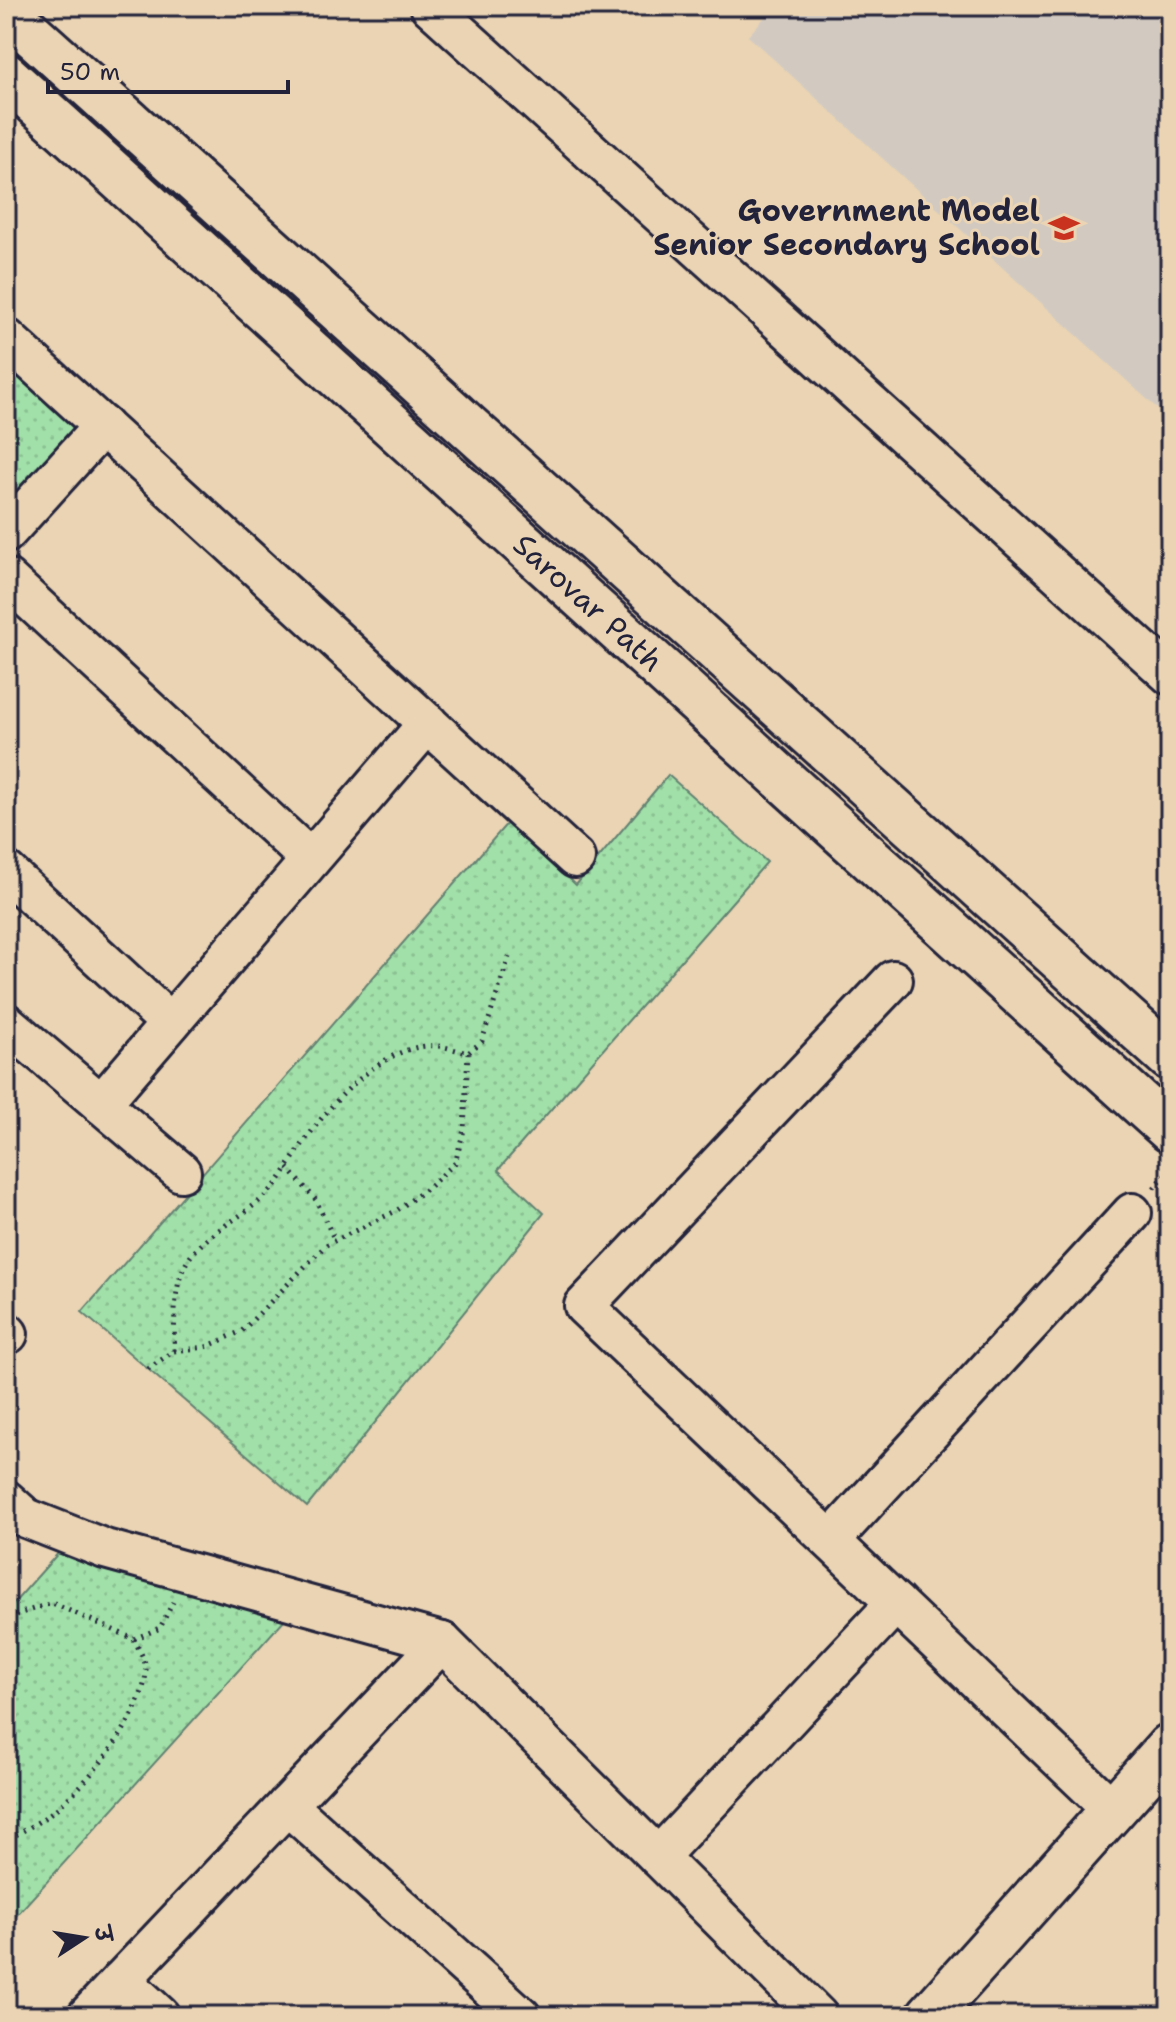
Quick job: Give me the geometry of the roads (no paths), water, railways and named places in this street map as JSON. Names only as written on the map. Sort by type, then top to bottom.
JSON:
[{"type":"main road","name":"Sarovar Path","points":[[6,11],[1170,1058]]},
{"type":"main road","name":"Sarovar Path","points":[[6,76],[1170,1130]]},
{"type":"main road","points":[[929,2016],[1170,1746]]},
{"type":"street","points":[[430,6],[1165,661]]},
{"type":"street","points":[[6,338],[575,858]]},
{"type":"street","points":[[6,533],[103,426]]},
{"type":"street","points":[[6,578],[310,859]]},
{"type":"street","points":[[101,1104],[428,723]]},
{"type":"street","points":[[8,878],[170,1023]]},
{"type":"street","points":[[893,980],[584,1306],[1113,1810]]},
{"type":"street","points":[[6,1023],[181,1172]]},
{"type":"street","points":[[831,1540],[1132,1213]]},
{"type":"street","points":[[6,1500],[26,1518],[105,1549],[442,1642],[818,2016]]},
{"type":"street","points":[[658,1857],[896,1603]]},
{"type":"street","points":[[87,2016],[442,1642]]},
{"type":"street","points":[[287,1805],[521,2016]]},
{"type":"street","points":[[121,1980],[160,2016]]},
{"type":"place","name":"Government Model Senior Secondary School","points":[[1064,228]]}]
